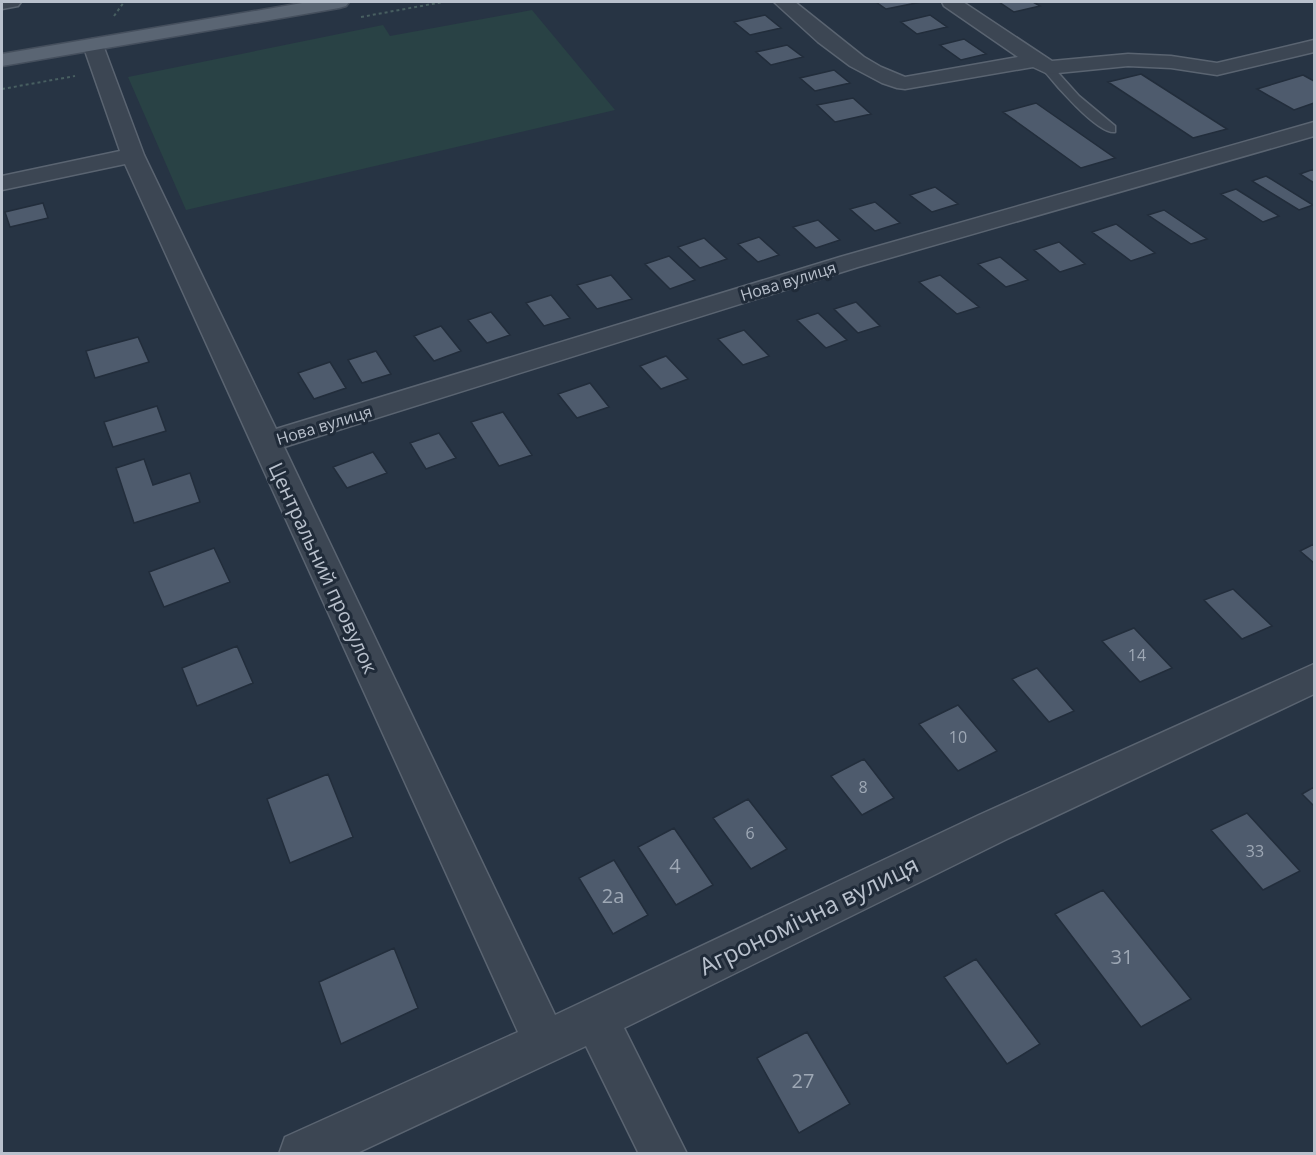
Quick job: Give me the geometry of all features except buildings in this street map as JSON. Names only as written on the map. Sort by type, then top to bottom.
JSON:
[{"type":"main road","points":[[2,60],[96,50],[298,5],[339,2]]},
{"type":"street","points":[[2,3],[11,2]]},
{"type":"street","points":[[784,2],[861,65],[888,81],[914,82],[1043,64],[1128,60],[1171,62],[1217,69],[1314,46]]},
{"type":"street","points":[[951,2],[1043,64]]},
{"type":"street","name":"Центральний провулок","points":[[96,50],[133,155],[264,443],[545,1042]]},
{"type":"street","name":"Нова вулиця","points":[[264,443],[849,262],[1314,129]]},
{"type":"street","points":[[2,183],[133,155]]},
{"type":"street","name":"Агрономічна вулиця","points":[[303,1154],[596,1019],[982,832],[1314,678]]},
{"type":"street","points":[[596,1019],[664,1154]]},
{"type":"lane","points":[[1043,64],[1076,99],[1111,129]]},
{"type":"green space","points":[[532,10],[615,110],[186,210],[128,77],[383,25],[390,36]]}]
